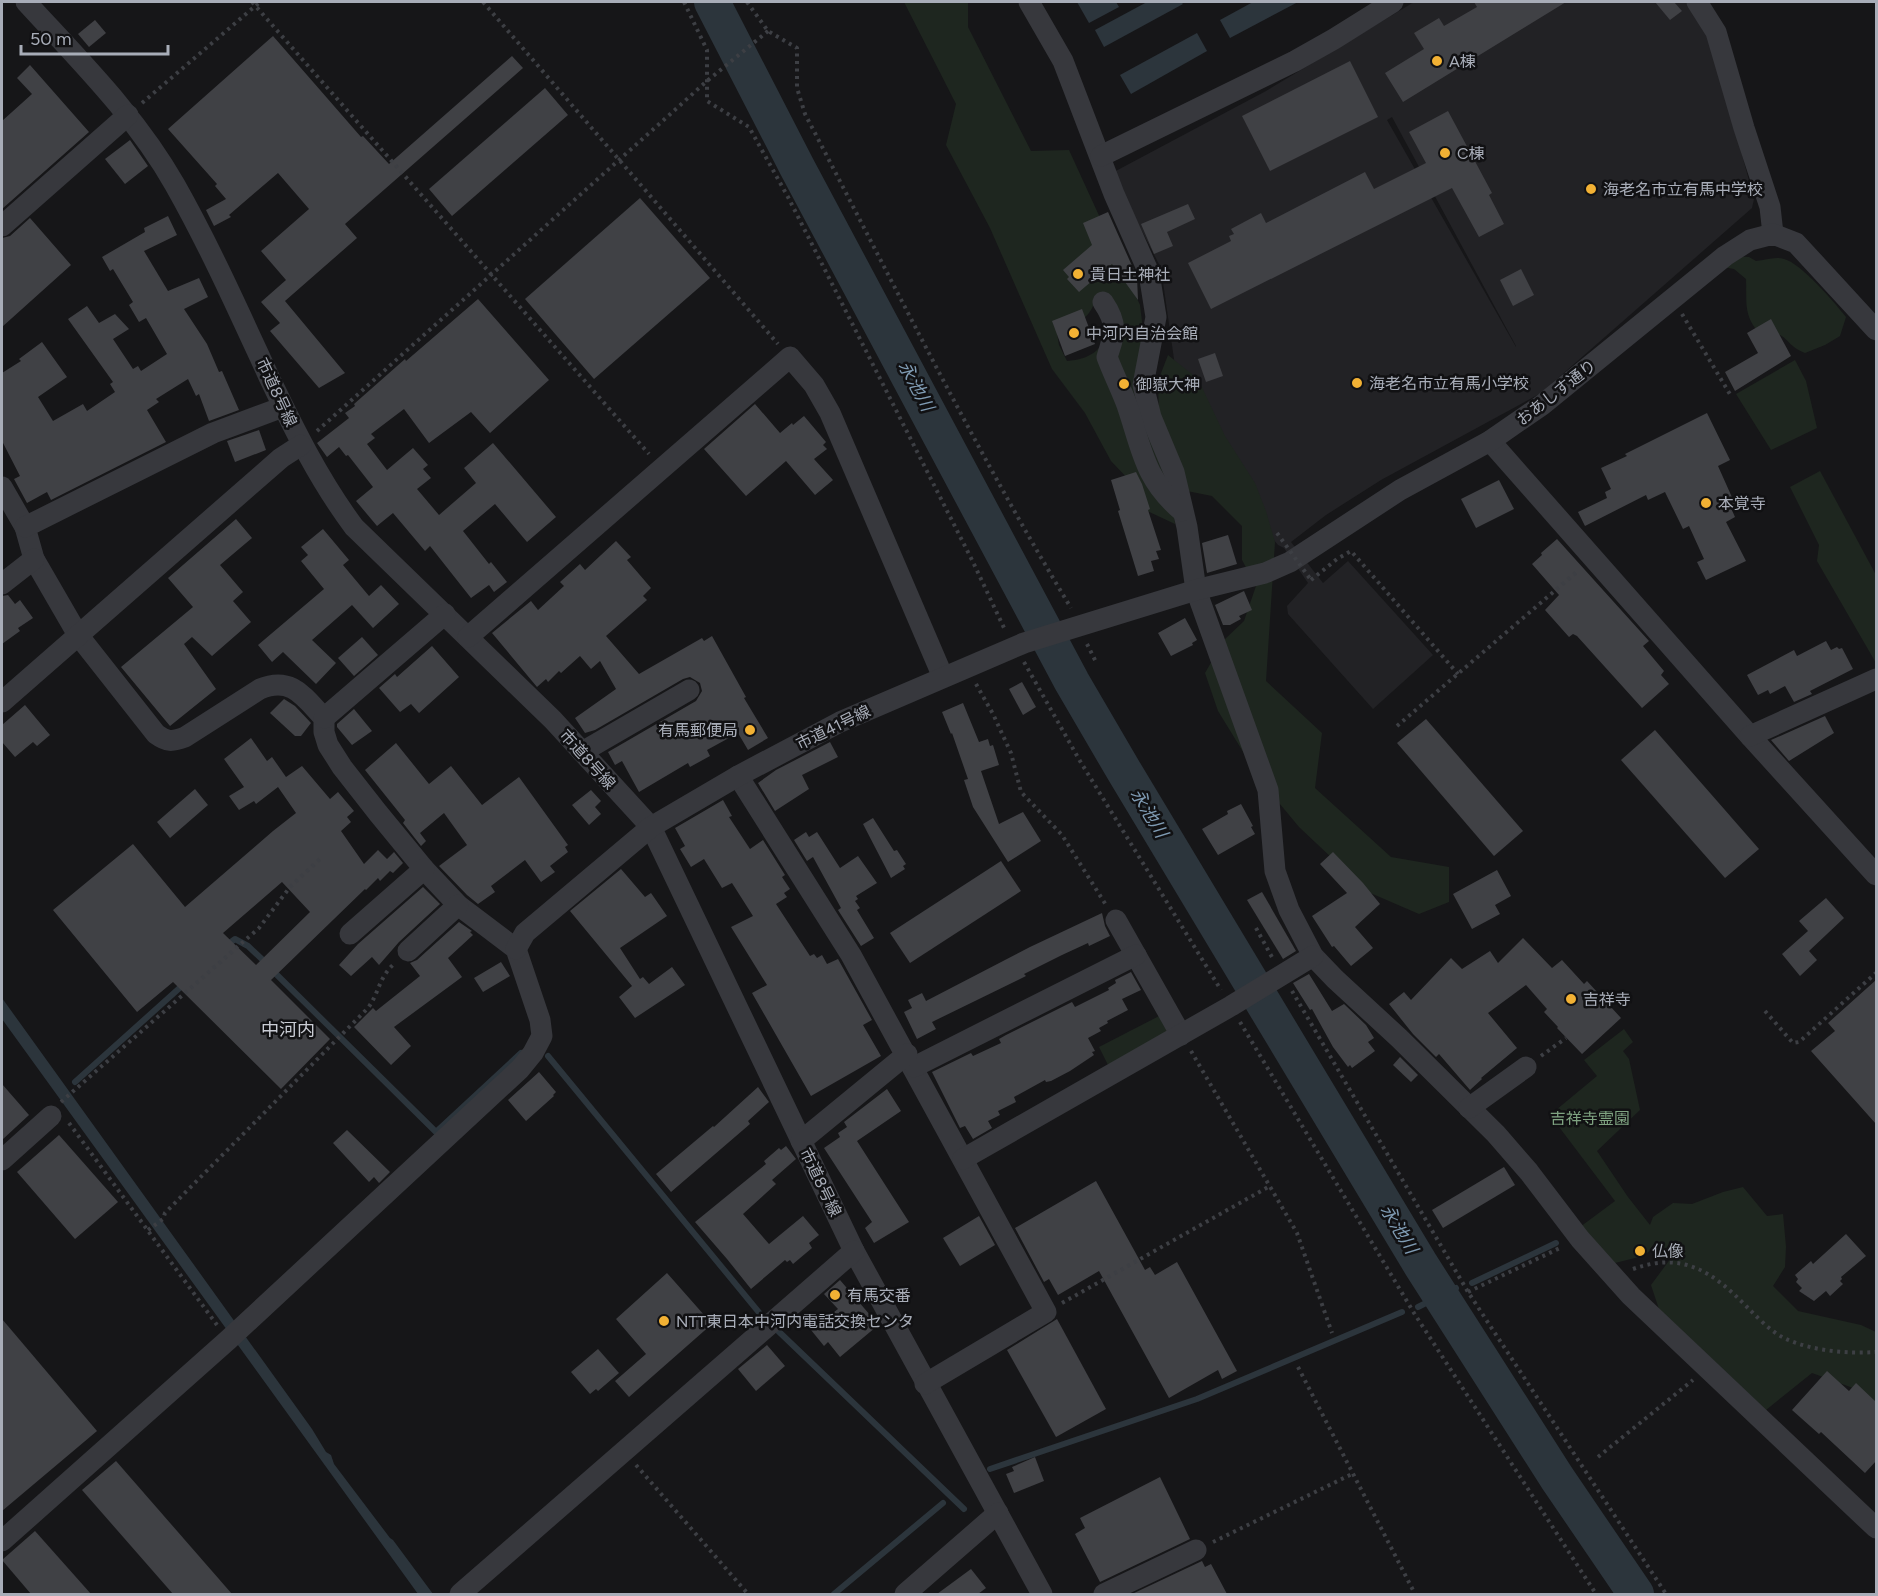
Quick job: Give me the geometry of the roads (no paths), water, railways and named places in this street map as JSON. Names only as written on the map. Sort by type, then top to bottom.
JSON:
[{"type":"street","name":"市道8号線","points":[[26,2],[128,115],[176,186],[301,445],[333,500],[354,527],[553,720],[651,828],[854,1251],[1042,1594]]},
{"type":"street","points":[[1029,2],[1063,61],[1114,194],[1149,273],[1156,317],[1143,385],[1151,417],[1174,471],[1187,527],[1196,590],[1268,790],[1275,871],[1289,910],[1314,956],[1496,1134],[1529,1172],[1580,1239],[1631,1296],[1876,1528]]},
{"type":"street","points":[[1101,156],[1295,61],[1393,2]]},
{"type":"street","points":[[1696,2],[1716,32],[1770,207],[1773,234],[1796,243],[1876,330]]},
{"type":"street","points":[[2,226],[128,115]]},
{"type":"street","name":"おあしす通り","points":[[1196,590],[1265,573],[1290,561],[1400,490],[1490,441],[1542,405],[1725,256],[1750,240],[1773,234]]},
{"type":"street","points":[[1103,302],[1114,321],[1115,331],[1107,357],[1148,468],[1166,497],[1182,511]]},
{"type":"street","points":[[468,637],[790,357],[814,385],[830,413],[943,677]]},
{"type":"street","points":[[25,527],[213,433],[283,407]]},
{"type":"street","points":[[1490,441],[1876,875]]},
{"type":"street","points":[[2,702],[282,458],[301,445]]},
{"type":"street","points":[[2,487],[25,527],[34,559],[78,635],[162,739],[172,742],[185,737],[260,689],[271,685],[286,685],[295,689],[324,718],[324,732],[328,745],[342,767],[424,869],[458,905],[516,949],[540,1020],[542,1036],[533,1053],[520,1069],[234,1334],[2,1541]]},
{"type":"street","points":[[2,584],[34,559]]},
{"type":"street","name":"市道41号線","points":[[516,949],[525,933],[651,828],[738,776],[840,722],[1019,645],[1196,590]]},
{"type":"street","points":[[324,718],[445,614]]},
{"type":"street","points":[[1750,736],[1876,679]]},
{"type":"street","points":[[582,752],[689,690]]},
{"type":"street","points":[[738,776],[851,955],[1046,1312],[925,1384]]},
{"type":"street","points":[[350,934],[424,869]]},
{"type":"street","points":[[408,951],[458,905]]},
{"type":"street","points":[[1116,920],[1181,1035]]},
{"type":"street","points":[[801,1141],[910,1061],[1136,955]]},
{"type":"street","points":[[963,1159],[1181,1035],[1314,956]]},
{"type":"street","points":[[1469,1108],[1531,1063]]},
{"type":"street","points":[[2,1160],[56,1109]]},
{"type":"street","points":[[460,1594],[854,1251]]},
{"type":"street","points":[[905,1594],[998,1513]]},
{"type":"street","points":[[1104,1594],[1196,1550]]},
{"type":"waterway","name":"永池川","points":[[712,2],[797,167],[1072,682],[1421,1265],[1557,1478],[1636,1594]]},
{"type":"waterway","points":[[227,945],[235,939],[248,946],[266,963]]},
{"type":"waterway","points":[[273,971],[436,1132],[521,1053]]},
{"type":"waterway","points":[[75,1082],[184,984]]},
{"type":"waterway","points":[[548,1056],[762,1316]]},
{"type":"waterway","points":[[1472,1283],[1556,1243]]},
{"type":"waterway","points":[[1418,1307],[1456,1288]]},
{"type":"waterway","points":[[990,1469],[1197,1399],[1402,1312]]},
{"type":"waterway","points":[[774,1327],[964,1509]]},
{"type":"waterway","points":[[834,1594],[943,1503]]},
{"type":"place","name":"A棟","points":[[1437,61]]},
{"type":"place","name":"C棟","points":[[1445,153]]},
{"type":"place","name":"海老名市立有馬中学校","points":[[1591,189]]},
{"type":"place","name":"貴日土神社","points":[[1078,274]]},
{"type":"place","name":"中河内自治会館","points":[[1074,333]]},
{"type":"place","name":"海老名市立有馬小学校","points":[[1357,383]]},
{"type":"place","name":"御嶽大神","points":[[1124,384]]},
{"type":"place","name":"本覚寺","points":[[1706,503]]},
{"type":"place","name":"有馬郵便局","points":[[750,730]]},
{"type":"place","name":"吉祥寺","points":[[1571,999]]},
{"type":"place","name":"仏像","points":[[1640,1251]]},
{"type":"place","name":"有馬交番","points":[[835,1295]]},
{"type":"place","name":"NTT東日本中河内電話交換センタ","points":[[664,1321]]},
{"type":"district","name":"中河内","points":[[288,1030]]},
{"type":"park label","name":"吉祥寺霊園","points":[[1590,1118]]}]
